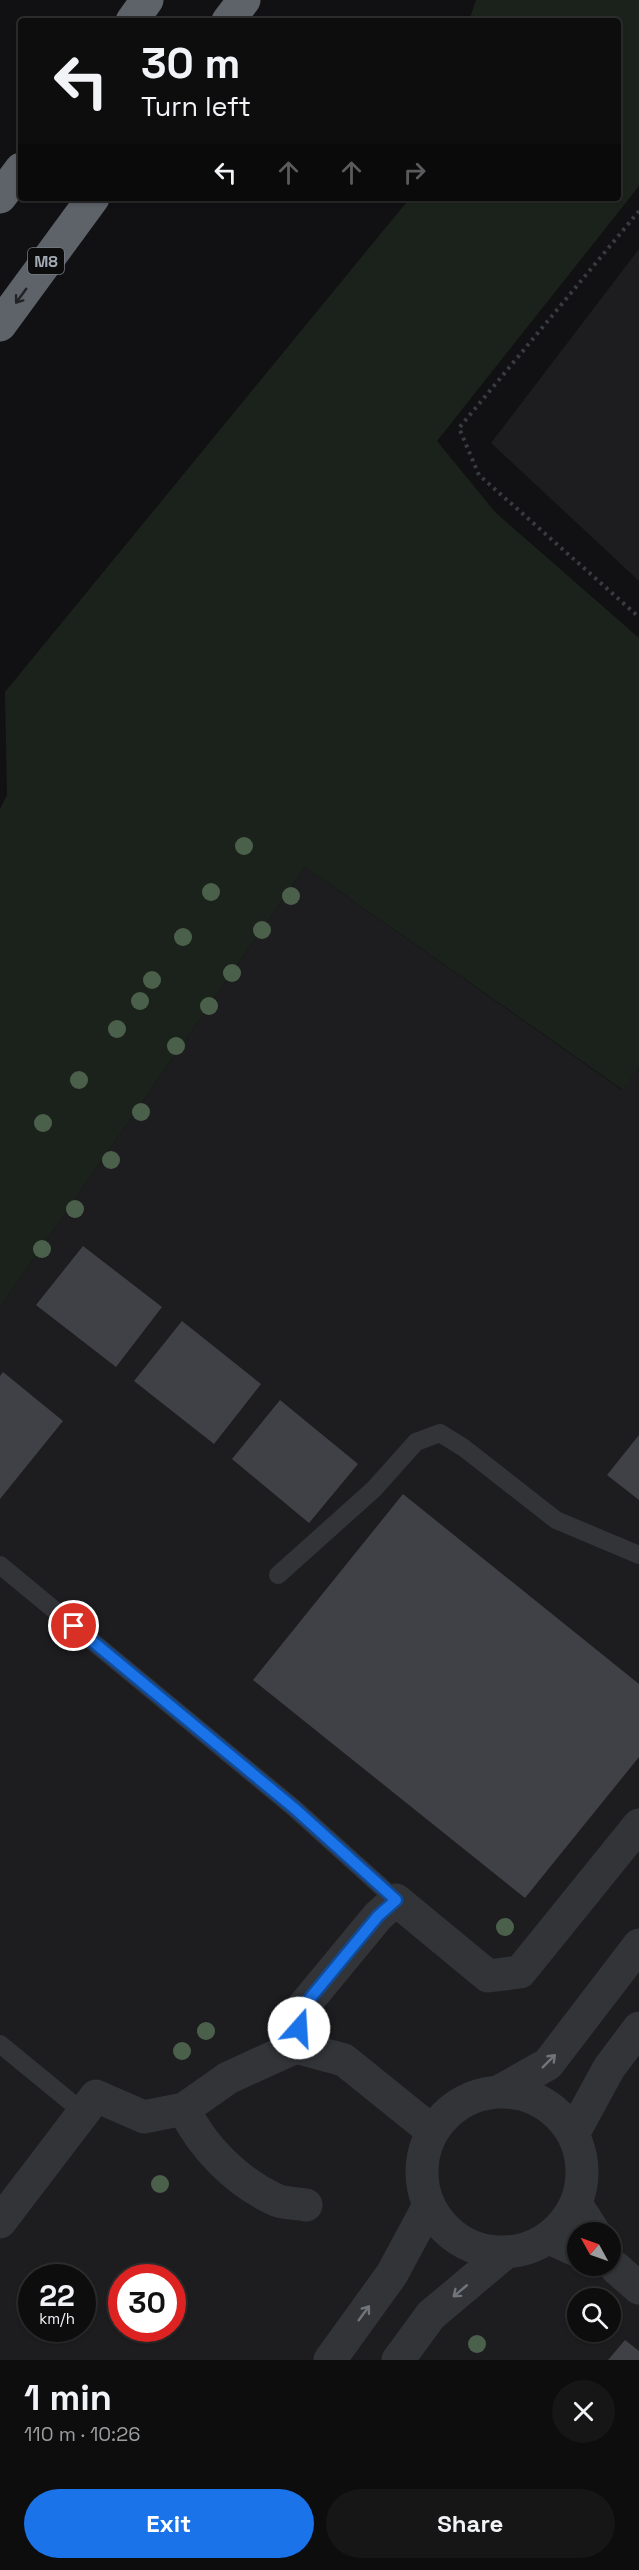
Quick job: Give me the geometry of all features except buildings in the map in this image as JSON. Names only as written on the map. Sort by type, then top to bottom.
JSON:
[{"type":"highway","points":[[134,18],[147,0]]},
{"type":"highway","points":[[230,18],[244,0]]},
{"type":"highway","points":[[0,197],[18,173]]},
{"type":"highway","name":"M8","points":[[0,325],[91,201]]},
{"type":"street","points":[[296,2047],[302,2008],[378,1916],[396,1900],[488,1976],[520,1972],[639,1825]]},
{"type":"street","points":[[500,2091],[529,2096],[554,2111],[573,2134],[582,2168],[576,2204],[563,2244],[505,2253],[474,2249],[447,2232],[428,2207],[421,2169],[432,2131],[461,2102],[500,2091],[548,2064],[639,1945]]},
{"type":"street","points":[[573,2134],[609,2068],[639,2028]]},
{"type":"street","points":[[0,2222],[96,2096],[144,2117],[184,2109],[228,2078],[296,2047],[344,2060],[432,2131]]},
{"type":"street","points":[[184,2109],[194,2131],[235,2175],[276,2200],[306,2205]]},
{"type":"street","points":[[576,2204],[588,2222]]},
{"type":"street","points":[[330,2360],[392,2274],[428,2207]]},
{"type":"street","points":[[398,2360],[431,2315],[505,2253]]},
{"type":"lane","points":[[278,1575],[374,1489],[416,1443],[440,1433],[464,1448],[556,1520],[639,1555]]},
{"type":"lane","points":[[0,1565],[294,1808],[396,1900]]},
{"type":"lane","points":[[0,2044],[84,2113]]},
{"type":"path","points":[[639,211],[459,428],[479,475],[639,617]]},
{"type":"shaded area","points":[[476,0],[639,0],[639,186],[437,441],[495,512],[639,638],[639,1067],[623,1090],[305,867],[0,1307],[0,809],[7,795],[5,692],[408,201],[621,201],[621,18],[470,18]]},
{"type":"shaded area","points":[[639,249],[639,581],[491,443]]},
{"type":"shaded area","points":[[305,867],[622,1090],[639,1067],[639,2360],[0,2360],[0,1307]]},
{"type":"route","points":[[74,1626],[294,1808],[396,1900],[378,1916],[302,2008],[299,2028]]}]
